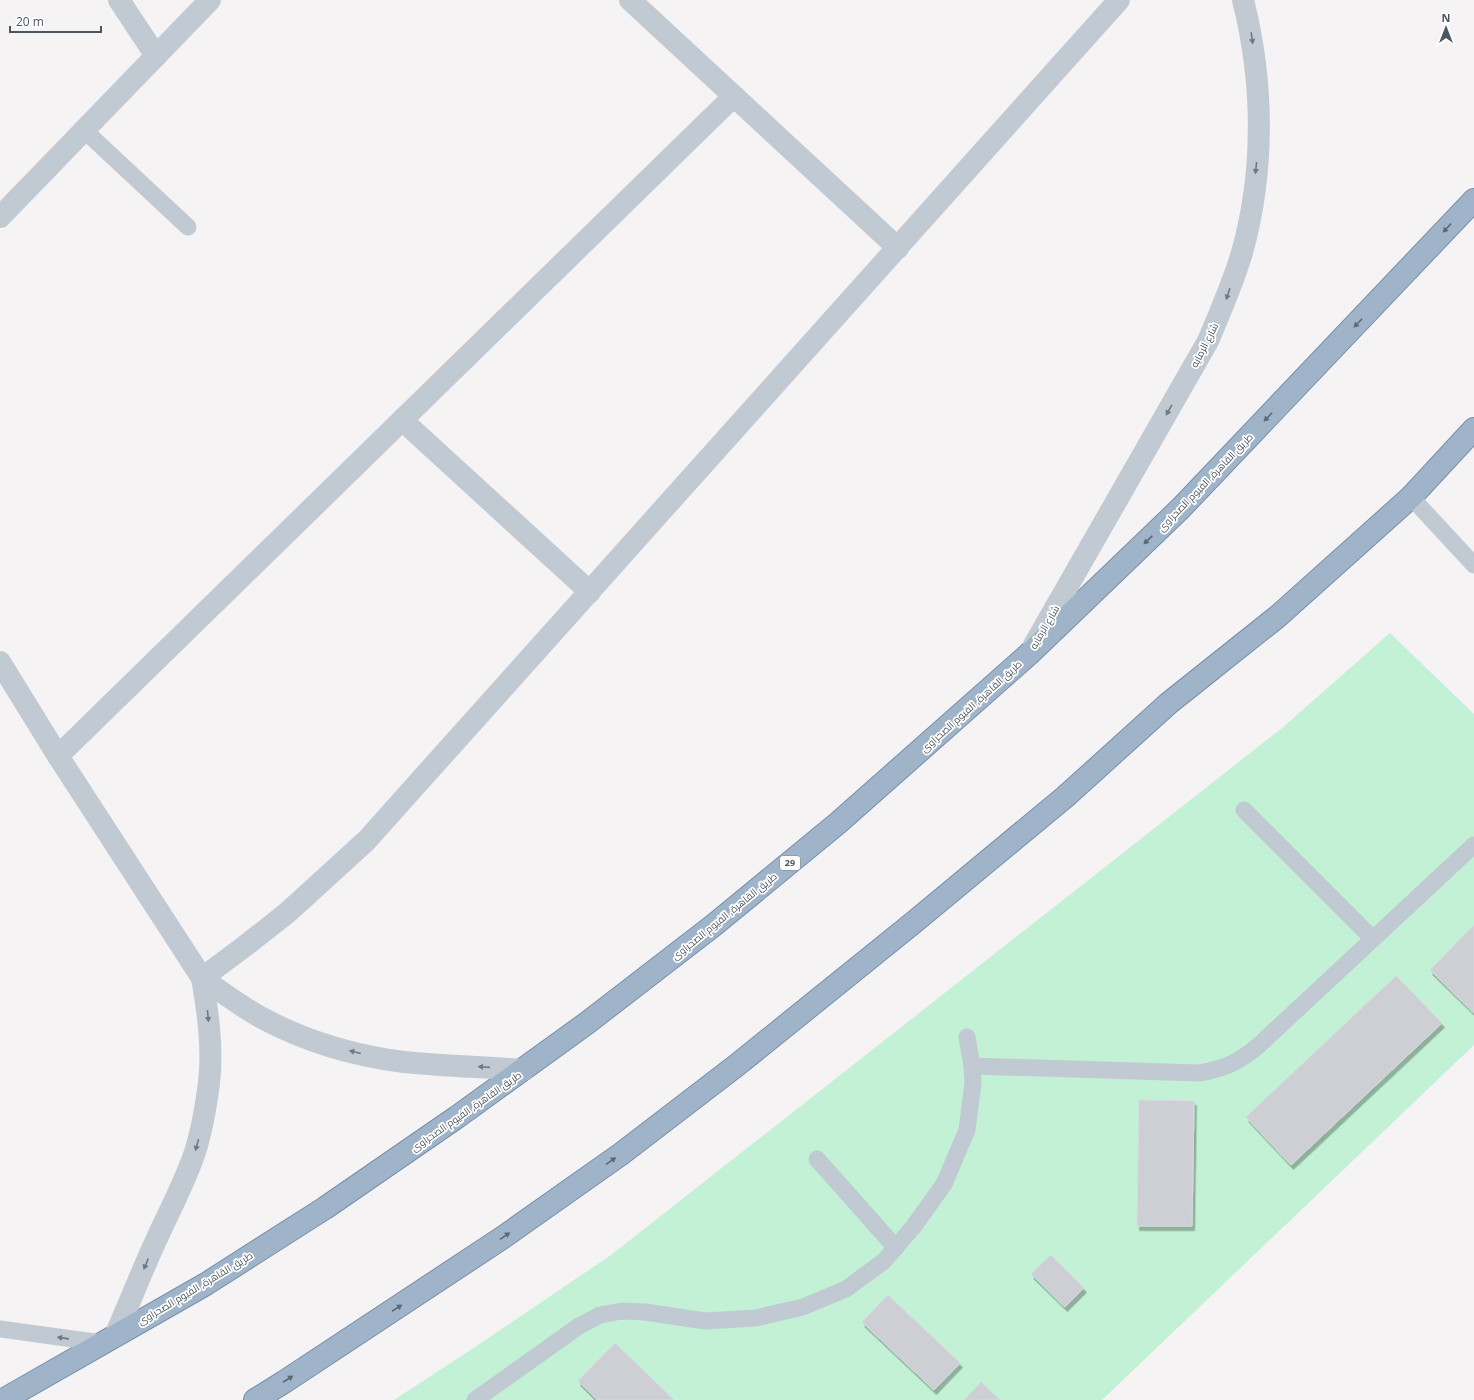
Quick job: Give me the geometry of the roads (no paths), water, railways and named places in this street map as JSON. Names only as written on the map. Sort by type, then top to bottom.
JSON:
[{"type":"highway","name":"طريق القاهرة, الفيوم الصحراوى","points":[[3,1400],[206,1284],[325,1208],[398,1159],[523,1070],[702,934],[838,823],[1028,654],[1181,508],[1474,200]]},
{"type":"highway","points":[[255,1400],[502,1238],[621,1154],[737,1065],[913,923],[1065,796],[1169,704],[1277,617],[1411,497],[1474,429]]},
{"type":"street","points":[[119,0],[156,56]]},
{"type":"street","points":[[0,218],[210,0]]},
{"type":"street","points":[[630,0],[898,248]]},
{"type":"street","points":[[202,978],[287,913],[366,841],[1119,0]]},
{"type":"street","name":"شارع الرمايه","points":[[1028,654],[1208,341],[1226,298],[1241,255],[1251,210],[1257,164],[1259,118],[1257,73],[1250,27],[1243,0]]},
{"type":"street","points":[[58,756],[734,96]]},
{"type":"street","points":[[402,420],[590,592]]},
{"type":"street","points":[[0,662],[58,756],[202,978],[232,1000],[264,1019],[297,1034],[332,1046],[368,1056],[405,1062],[523,1070]]},
{"type":"street","points":[[108,1340],[183,1184],[195,1151],[204,1117],[209,1082],[210,1047],[208,1012],[202,978]]},
{"type":"lane","points":[[84,130],[188,227]]},
{"type":"lane","points":[[1411,497],[1474,565]]},
{"type":"lane","points":[[1244,810],[1373,939]]},
{"type":"lane","points":[[972,1066],[1199,1073],[1231,1065],[1245,1056],[1474,845]]},
{"type":"lane","points":[[475,1400],[579,1326],[600,1316],[622,1311],[645,1312],[705,1320],[756,1318],[803,1307],[846,1289],[884,1261],[914,1226],[944,1184],[967,1130],[973,1083],[972,1066],[967,1037]]},
{"type":"lane","points":[[817,1159],[896,1248]]},
{"type":"lane","points":[[0,1329],[108,1340]]}]
